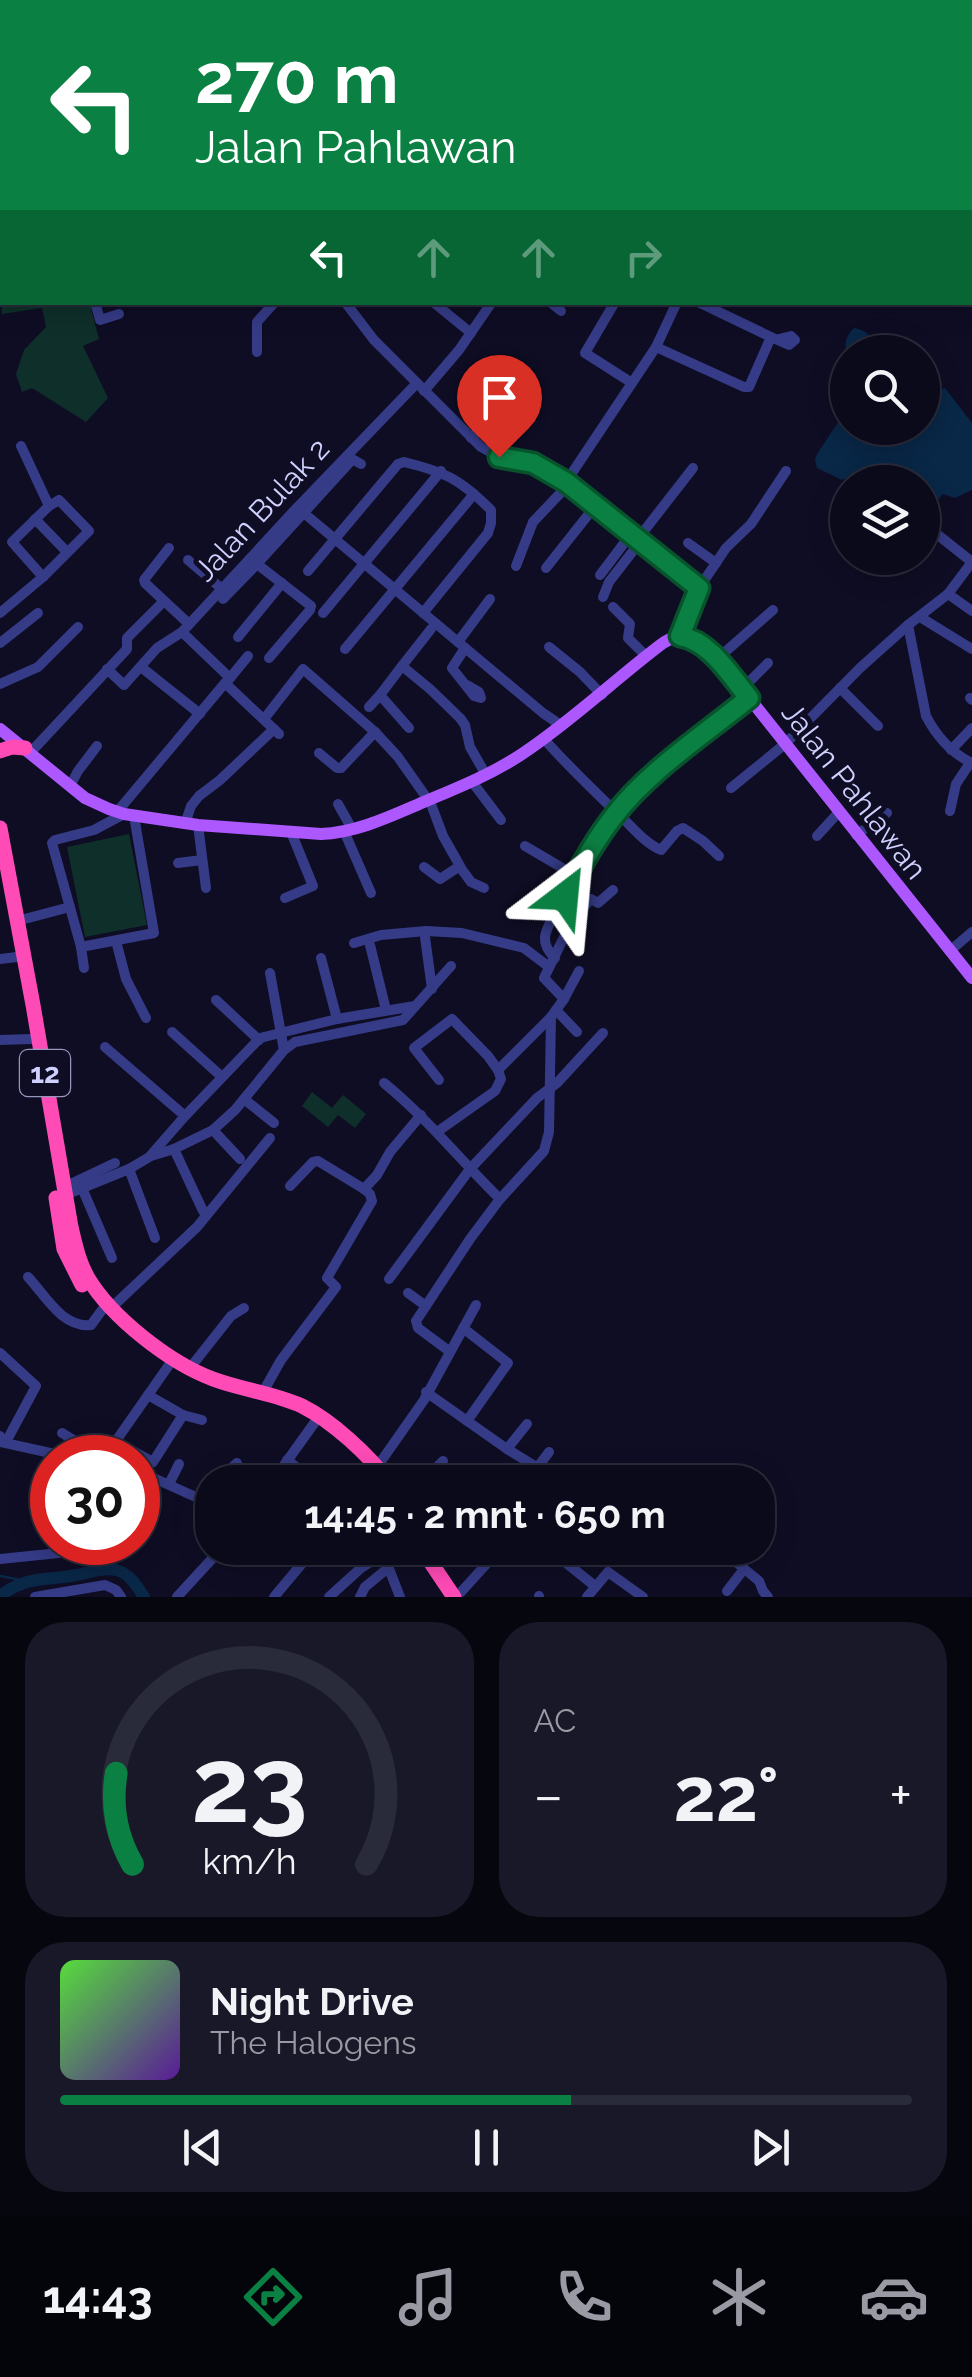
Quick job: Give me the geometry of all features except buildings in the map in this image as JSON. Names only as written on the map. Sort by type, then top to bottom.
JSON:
[{"type":"highway","points":[[0,751],[12,747],[28,750]]},
{"type":"highway","name":"12","points":[[0,828],[64,1190],[84,1271],[107,1309],[190,1368],[312,1412],[363,1465]]},
{"type":"highway","name":"12","points":[[0,874],[8,958],[32,1039],[64,1249],[76,1276],[170,1365],[197,1380],[288,1408],[314,1422],[362,1465]]},
{"type":"highway","points":[[435,1565],[459,1595]]},
{"type":"highway","points":[[441,1565],[459,1595]]},
{"type":"main road","points":[[0,729],[85,798],[125,814],[192,825],[321,834],[393,816],[480,779],[547,737],[663,643],[680,636]]},
{"type":"main road","name":"Jalan Pahlawan","points":[[680,636],[697,641],[717,659],[972,977]]},
{"type":"street","points":[[96,305],[100,320],[119,314]]},
{"type":"street","points":[[257,352],[257,322],[272,305]]},
{"type":"street","points":[[350,305],[357,310],[374,340],[470,438],[499,457],[533,463],[567,483],[699,588]]},
{"type":"street","points":[[437,305],[471,333]]},
{"type":"street","name":"Jalan Bulak 2","points":[[141,667],[157,648],[185,628],[293,512],[421,387],[471,333],[490,305]]},
{"type":"street","points":[[554,305],[561,311]]},
{"type":"street","points":[[613,305],[585,353],[632,383]]},
{"type":"street","points":[[516,566],[533,522],[567,483],[656,346],[676,305]]},
{"type":"street","points":[[656,346],[746,387],[752,384],[775,338],[704,305]]},
{"type":"street","points":[[470,438],[511,398]]},
{"type":"street","points":[[21,446],[49,506]]},
{"type":"street","points":[[214,608],[350,461],[360,464]]},
{"type":"street","points":[[308,572],[400,462],[441,471],[491,510],[491,523],[488,533],[424,613]]},
{"type":"street","points":[[604,597],[608,582],[636,539],[693,468]]},
{"type":"street","points":[[323,613],[441,471]]},
{"type":"street","points":[[680,636],[699,588],[731,542],[751,524],[786,471]]},
{"type":"street","points":[[345,648],[474,494]]},
{"type":"street","points":[[0,613],[42,577],[88,533],[60,501],[49,506],[12,542],[42,577]]},
{"type":"street","points":[[546,568],[596,505]]},
{"type":"street","points":[[304,514],[562,726]]},
{"type":"street","points":[[35,520],[67,552]]},
{"type":"street","points":[[731,788],[785,744],[908,625],[968,576],[972,562],[940,537]]},
{"type":"street","points":[[600,575],[636,539]]},
{"type":"street","points":[[688,543],[716,563]]},
{"type":"street","points":[[169,548],[144,580],[146,586],[277,732],[191,806],[206,888]]},
{"type":"street","points":[[188,560],[222,590]]},
{"type":"street","points":[[257,564],[311,608],[270,658]]},
{"type":"street","points":[[238,638],[282,583]]},
{"type":"street","points":[[948,594],[972,611]]},
{"type":"street","points":[[466,684],[452,668],[490,599]]},
{"type":"street","points":[[28,750],[127,648],[127,638],[163,602]]},
{"type":"street","points":[[613,607],[630,624],[628,638],[646,656]]},
{"type":"street","points":[[717,659],[773,610]]},
{"type":"street","points":[[0,643],[38,613]]},
{"type":"street","points":[[920,616],[972,649]]},
{"type":"street","points":[[908,625],[926,716],[938,737],[971,763],[956,784],[950,811]]},
{"type":"street","points":[[0,684],[38,667],[78,627]]},
{"type":"street","points":[[369,707],[430,629]]},
{"type":"street","points":[[549,647],[602,694]]},
{"type":"street","points":[[84,968],[52,842],[94,830],[125,814],[248,656]]},
{"type":"street","points":[[582,909],[565,896],[617,812],[645,782],[746,694],[768,663]]},
{"type":"street","points":[[402,666],[465,725],[480,779],[501,820]]},
{"type":"street","points":[[107,669],[124,685],[141,667],[200,714]]},
{"type":"street","points":[[264,718],[303,669],[398,757],[428,800],[460,867],[472,882],[484,888]]},
{"type":"street","points":[[840,688],[878,726]]},
{"type":"street","points":[[380,695],[408,728]]},
{"type":"street","points":[[543,713],[547,737],[646,841],[659,850],[683,828],[719,856]]},
{"type":"street","points":[[951,750],[972,728]]},
{"type":"street","points":[[319,753],[341,768],[375,732]]},
{"type":"street","points":[[70,786],[98,746]]},
{"type":"street","points":[[338,804],[371,893]]},
{"type":"street","points":[[856,835],[887,812]]},
{"type":"street","points":[[817,836],[838,813]]},
{"type":"street","points":[[80,947],[154,931],[125,814]]},
{"type":"street","points":[[285,898],[313,886],[292,832]]},
{"type":"street","points":[[525,846],[576,876]]},
{"type":"street","points":[[178,864],[202,860]]},
{"type":"street","points":[[424,867],[440,879],[460,867]]},
{"type":"street","points":[[564,1000],[545,980],[552,963],[582,909],[591,900],[603,901],[613,890]]},
{"type":"street","points":[[17,921],[70,908]]},
{"type":"street","points":[[552,963],[544,938],[557,908]]},
{"type":"street","points":[[354,944],[381,936],[426,931],[462,932],[524,948],[552,963]]},
{"type":"street","points":[[951,950],[972,932]]},
{"type":"street","points":[[425,936],[432,989]]},
{"type":"street","points":[[116,941],[126,979],[146,1018]]},
{"type":"street","points":[[370,945],[386,1010]]},
{"type":"street","points":[[321,958],[337,1019]]},
{"type":"street","points":[[64,1190],[82,1188],[130,1169],[213,1130],[230,1116],[284,1050],[306,1038],[403,1020],[451,966]]},
{"type":"street","points":[[498,1070],[554,1014],[579,972]]},
{"type":"street","points":[[270,973],[284,1050]]},
{"type":"street","points":[[216,1000],[259,1040]]},
{"type":"street","points":[[151,1156],[259,1040],[337,1019],[416,1006]]},
{"type":"street","points":[[554,1014],[577,1032]]},
{"type":"street","points":[[449,1352],[416,1326],[416,1321],[470,1239],[546,1147],[554,1014]]},
{"type":"street","points":[[437,1132],[495,1091],[501,1080],[488,1056],[452,1019],[414,1048],[439,1080]]},
{"type":"street","points":[[172,1032],[222,1076]]},
{"type":"street","points":[[389,1279],[470,1170],[602,1032]]},
{"type":"street","points":[[0,1040],[32,1039]]},
{"type":"street","points":[[106,1047],[186,1116]]},
{"type":"street","points":[[384,1083],[500,1199]]},
{"type":"street","points":[[244,1099],[274,1123]]},
{"type":"street","points":[[364,1189],[421,1116]]},
{"type":"street","points":[[213,1130],[240,1159]]},
{"type":"street","points":[[28,1277],[44,1300],[76,1325],[91,1324],[198,1227],[270,1138]]},
{"type":"street","points":[[174,1149],[202,1211]]},
{"type":"street","points":[[264,1392],[281,1360],[336,1287],[327,1279],[353,1243],[372,1201],[364,1189],[318,1161],[290,1186]]},
{"type":"street","points":[[64,1190],[114,1164]]},
{"type":"street","points":[[130,1169],[155,1238]]},
{"type":"street","points":[[82,1188],[112,1258]]},
{"type":"street","points":[[408,1293],[426,1306]]},
{"type":"street","points":[[377,1465],[428,1391],[476,1306]]},
{"type":"street","points":[[190,1368],[230,1316],[244,1308]]},
{"type":"street","points":[[463,1328],[508,1363],[467,1421]]},
{"type":"street","points":[[0,1353],[36,1386],[2,1440],[30,1447]]},
{"type":"street","points":[[121,1435],[170,1365]]},
{"type":"street","points":[[428,1391],[529,1465]]},
{"type":"street","points":[[148,1395],[183,1415],[202,1420]]},
{"type":"street","points":[[160,1451],[183,1415]]},
{"type":"street","points":[[284,1465],[314,1422]]},
{"type":"street","points":[[507,1449],[526,1424]]},
{"type":"street","points":[[544,1465],[549,1452]]},
{"type":"street","points":[[287,1460],[294,1465]]},
{"type":"street","points":[[440,1465],[444,1461]]},
{"type":"street","points":[[169,1484],[179,1464]]},
{"type":"street","points":[[160,1482],[195,1497]]},
{"type":"street","points":[[0,1560],[30,1557]]},
{"type":"street","points":[[177,1597],[206,1565]]},
{"type":"street","points":[[274,1597],[300,1565]]},
{"type":"street","points":[[329,1597],[365,1565]]},
{"type":"street","points":[[387,1565],[400,1597]]},
{"type":"street","points":[[459,1595],[487,1565]]},
{"type":"street","points":[[569,1565],[596,1586]]},
{"type":"street","points":[[739,1565],[760,1582],[763,1595]]},
{"type":"street","points":[[360,1597],[365,1587],[388,1568]]},
{"type":"street","points":[[728,1591],[744,1569]]},
{"type":"street","points":[[588,1597],[608,1572],[639,1596]]},
{"type":"street","points":[[35,1597],[105,1585],[121,1597]]},
{"type":"green space","points":[[1,305],[100,305],[91,309],[99,339],[83,346],[108,398],[86,422],[32,388],[22,392],[16,374],[24,350],[46,327],[42,308],[2,314]]},
{"type":"green space","points":[[129,834],[147,925],[85,937],[67,847]]},
{"type":"green space","points":[[312,1092],[332,1108],[343,1095],[366,1114],[355,1128],[338,1115],[328,1127],[302,1106]]},
{"type":"water","points":[[854,328],[869,335],[848,335]]},
{"type":"water","points":[[945,388],[972,423],[972,490],[955,498],[943,494],[940,497],[940,465],[830,465],[830,474],[817,468],[817,454],[830,434],[830,445],[940,445],[940,389]]},
{"type":"waterway","points":[[0,1596],[28,1582],[106,1569],[125,1574],[144,1597]]},
{"type":"waterway","points":[[0,1576],[27,1581]]},
{"type":"route","points":[[499,457],[533,463],[566,482],[699,588],[680,636],[703,646],[749,698],[645,782],[617,812],[565,896]]}]
